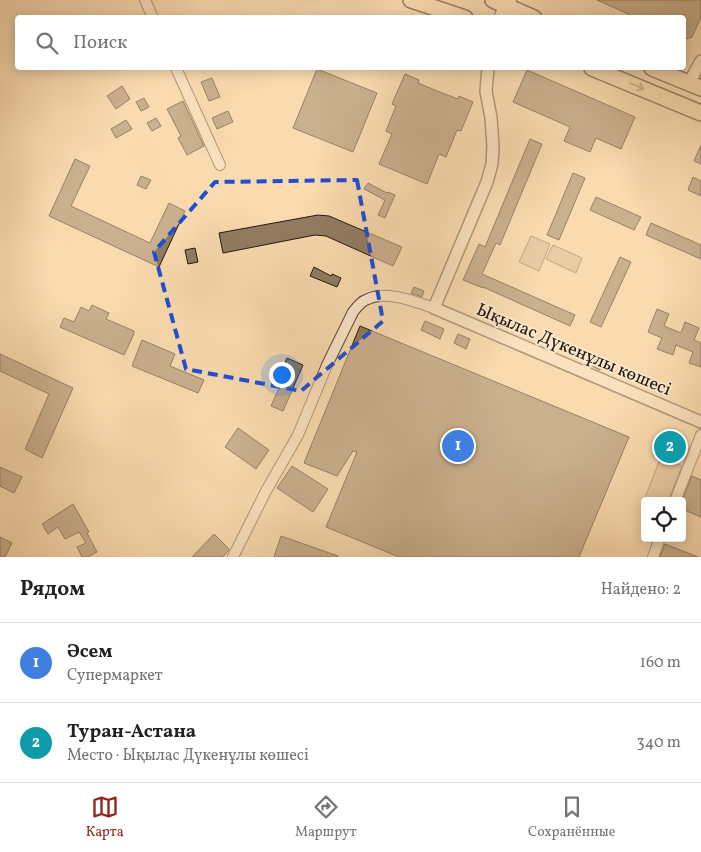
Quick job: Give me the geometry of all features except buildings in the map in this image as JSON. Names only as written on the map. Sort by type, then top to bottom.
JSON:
[{"type":"main road","points":[[413,1],[456,15]]},
{"type":"main road","points":[[502,6],[526,15]]},
{"type":"main road","points":[[597,70],[701,113]]},
{"type":"main road","points":[[657,70],[695,86]]},
{"type":"street","points":[[145,0],[152,15]]},
{"type":"street","points":[[695,86],[701,61]]},
{"type":"street","points":[[177,70],[220,165]]},
{"type":"street","points":[[233,557],[266,491],[298,435],[353,312],[366,299],[375,296],[404,299],[434,308],[487,182],[492,164],[491,118],[486,91],[488,70]]},
{"type":"street","name":"Ықылас Дүкенұлы көшесі","points":[[434,308],[701,422]]},
{"type":"street","points":[[677,497],[701,435]]},
{"type":"street","points":[[653,557],[659,542]]},
{"type":"highlighted area","points":[[357,180],[383,321],[301,391],[186,369],[154,252],[215,182]]},
{"type":"shaded area","points":[[531,236],[550,244],[539,271],[519,262]]},
{"type":"shaded area","points":[[553,245],[582,258],[576,273],[546,259]]},
{"type":"shaded area","points":[[661,457],[682,466],[670,497],[645,497]]},
{"type":"place","name":"Әсем","points":[[458,446]]},
{"type":"place","name":"Туран-Астана","points":[[670,447]]}]
